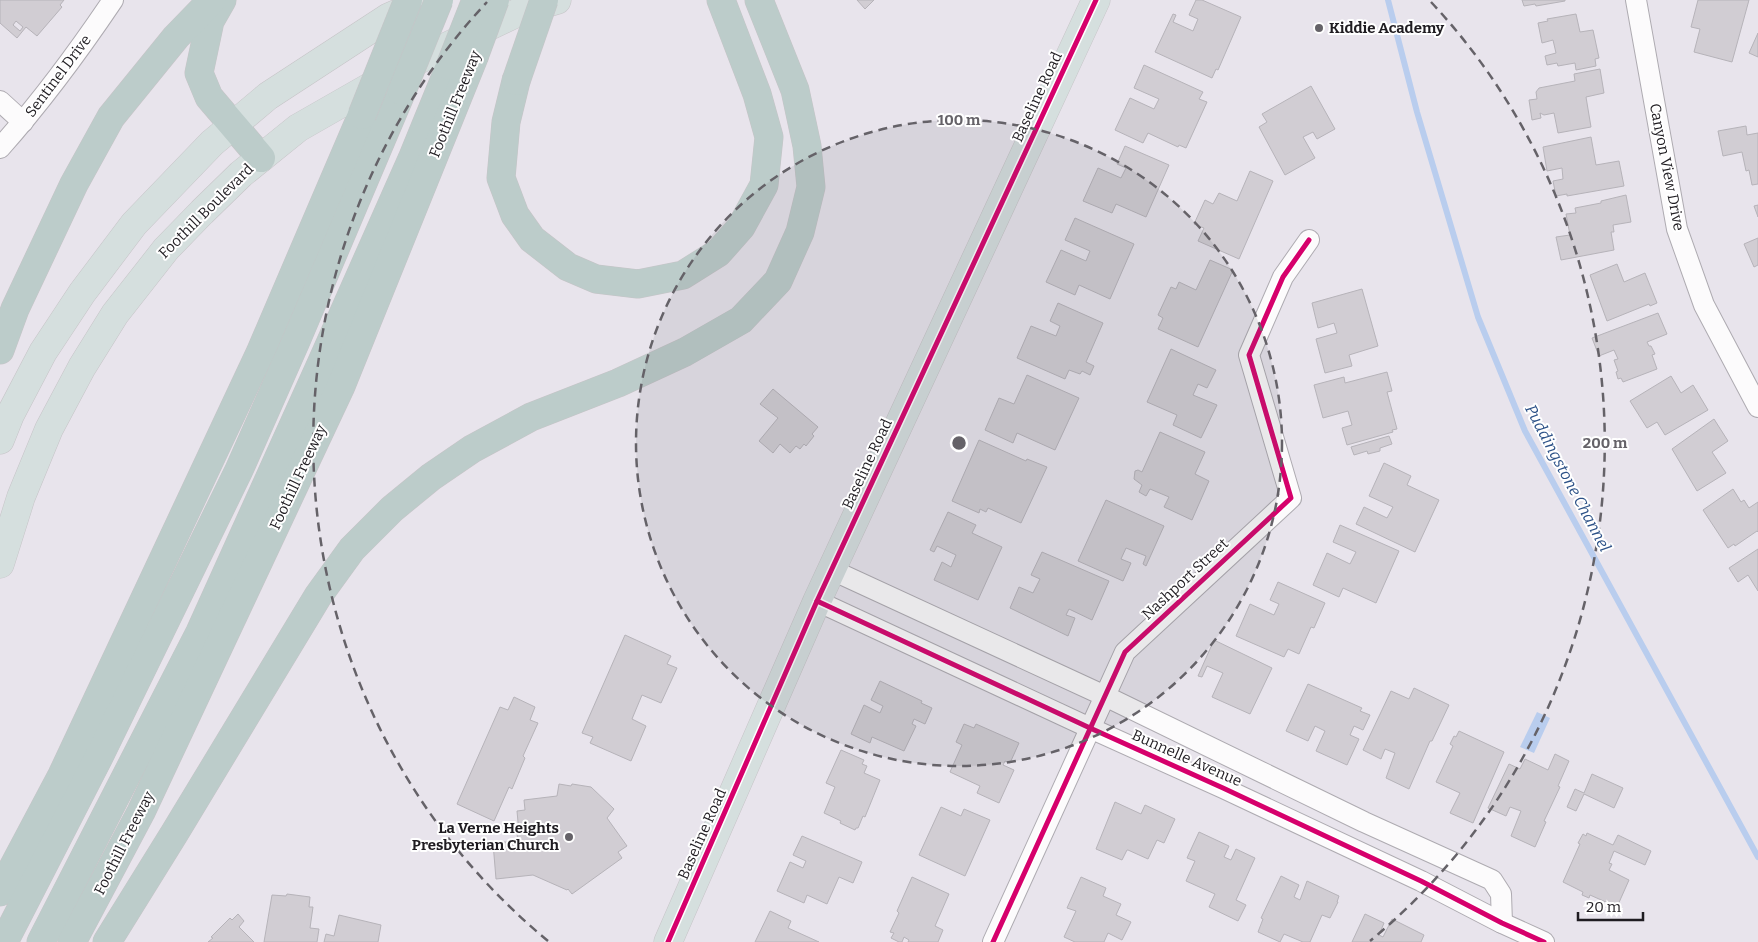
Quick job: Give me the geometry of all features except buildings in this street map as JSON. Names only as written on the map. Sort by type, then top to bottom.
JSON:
[{"type":"highway","points":[[0,350],[15,309],[70,193],[111,117],[176,37],[212,0]]},
{"type":"highway","points":[[222,0],[210,21],[199,73],[209,97],[261,158]]},
{"type":"highway","points":[[0,892],[62,775],[260,353],[362,116],[408,0]]},
{"type":"highway","points":[[4,942],[100,757],[239,470],[402,91],[439,0]]},
{"type":"highway","points":[[41,942],[200,632],[412,159],[462,61],[476,0]]},
{"type":"highway","name":"Foothill Freeway","points":[[72,942],[140,812],[341,386],[462,61],[495,0]]},
{"type":"highway","points":[[544,0],[516,81],[506,122],[501,178],[515,215],[532,239],[568,267],[596,279],[638,284],[683,275],[718,253],[741,226],[764,185],[769,137],[757,94],[721,0]]},
{"type":"highway","points":[[106,942],[174,834],[318,596],[352,549],[385,516],[431,477],[472,449],[530,417],[618,383],[685,352],[741,320],[778,281],[800,232],[811,187],[807,146],[795,90],[759,0]]},
{"type":"main road","points":[[0,440],[10,415],[43,352],[82,293],[134,224],[212,143],[268,96],[389,17],[428,0]]},
{"type":"main road","name":"Foothill Boulevard","points":[[0,564],[21,497],[48,429],[82,367],[115,314],[166,249],[241,174],[298,128],[410,64],[523,10],[557,0]]},
{"type":"main road","name":"Baseline Road","points":[[668,942],[817,602],[1096,0]]},
{"type":"street","name":"Sentinel Drive","points":[[0,148],[73,58],[113,0]]},
{"type":"street","name":"Canyon View Drive","points":[[1636,0],[1677,229],[1704,305],[1757,404]]},
{"type":"street","points":[[0,101],[23,122]]},
{"type":"street","name":"Nashport Street","points":[[993,942],[1125,652],[1291,498],[1249,355],[1282,277],[1309,240]]},
{"type":"street","name":"Bunnelle Avenue","points":[[832,570],[1104,696],[1364,822],[1492,880],[1500,894],[1502,923]]},
{"type":"street","name":"Bunnelle Avenue","points":[[817,602],[1421,880],[1502,923],[1544,942]]},
{"type":"water","points":[[1537,712],[1550,718],[1534,753],[1520,747]]},
{"type":"waterway","name":"Puddingstone Channel","points":[[1388,0],[1417,112],[1478,317],[1525,431],[1758,857]]},
{"type":"cycle path","points":[[668,942],[817,601],[1096,0]]},
{"type":"cycle path","points":[[993,942],[1125,652],[1291,498],[1249,355],[1283,277],[1309,240]]},
{"type":"cycle path","points":[[817,601],[1223,788],[1421,881],[1502,923],[1544,942]]},
{"type":"place","name":"Kiddie Academy","points":[[1319,28]]},
{"type":"place","name":"La Verne Heights Presbyterian Church","points":[[569,837]]}]
